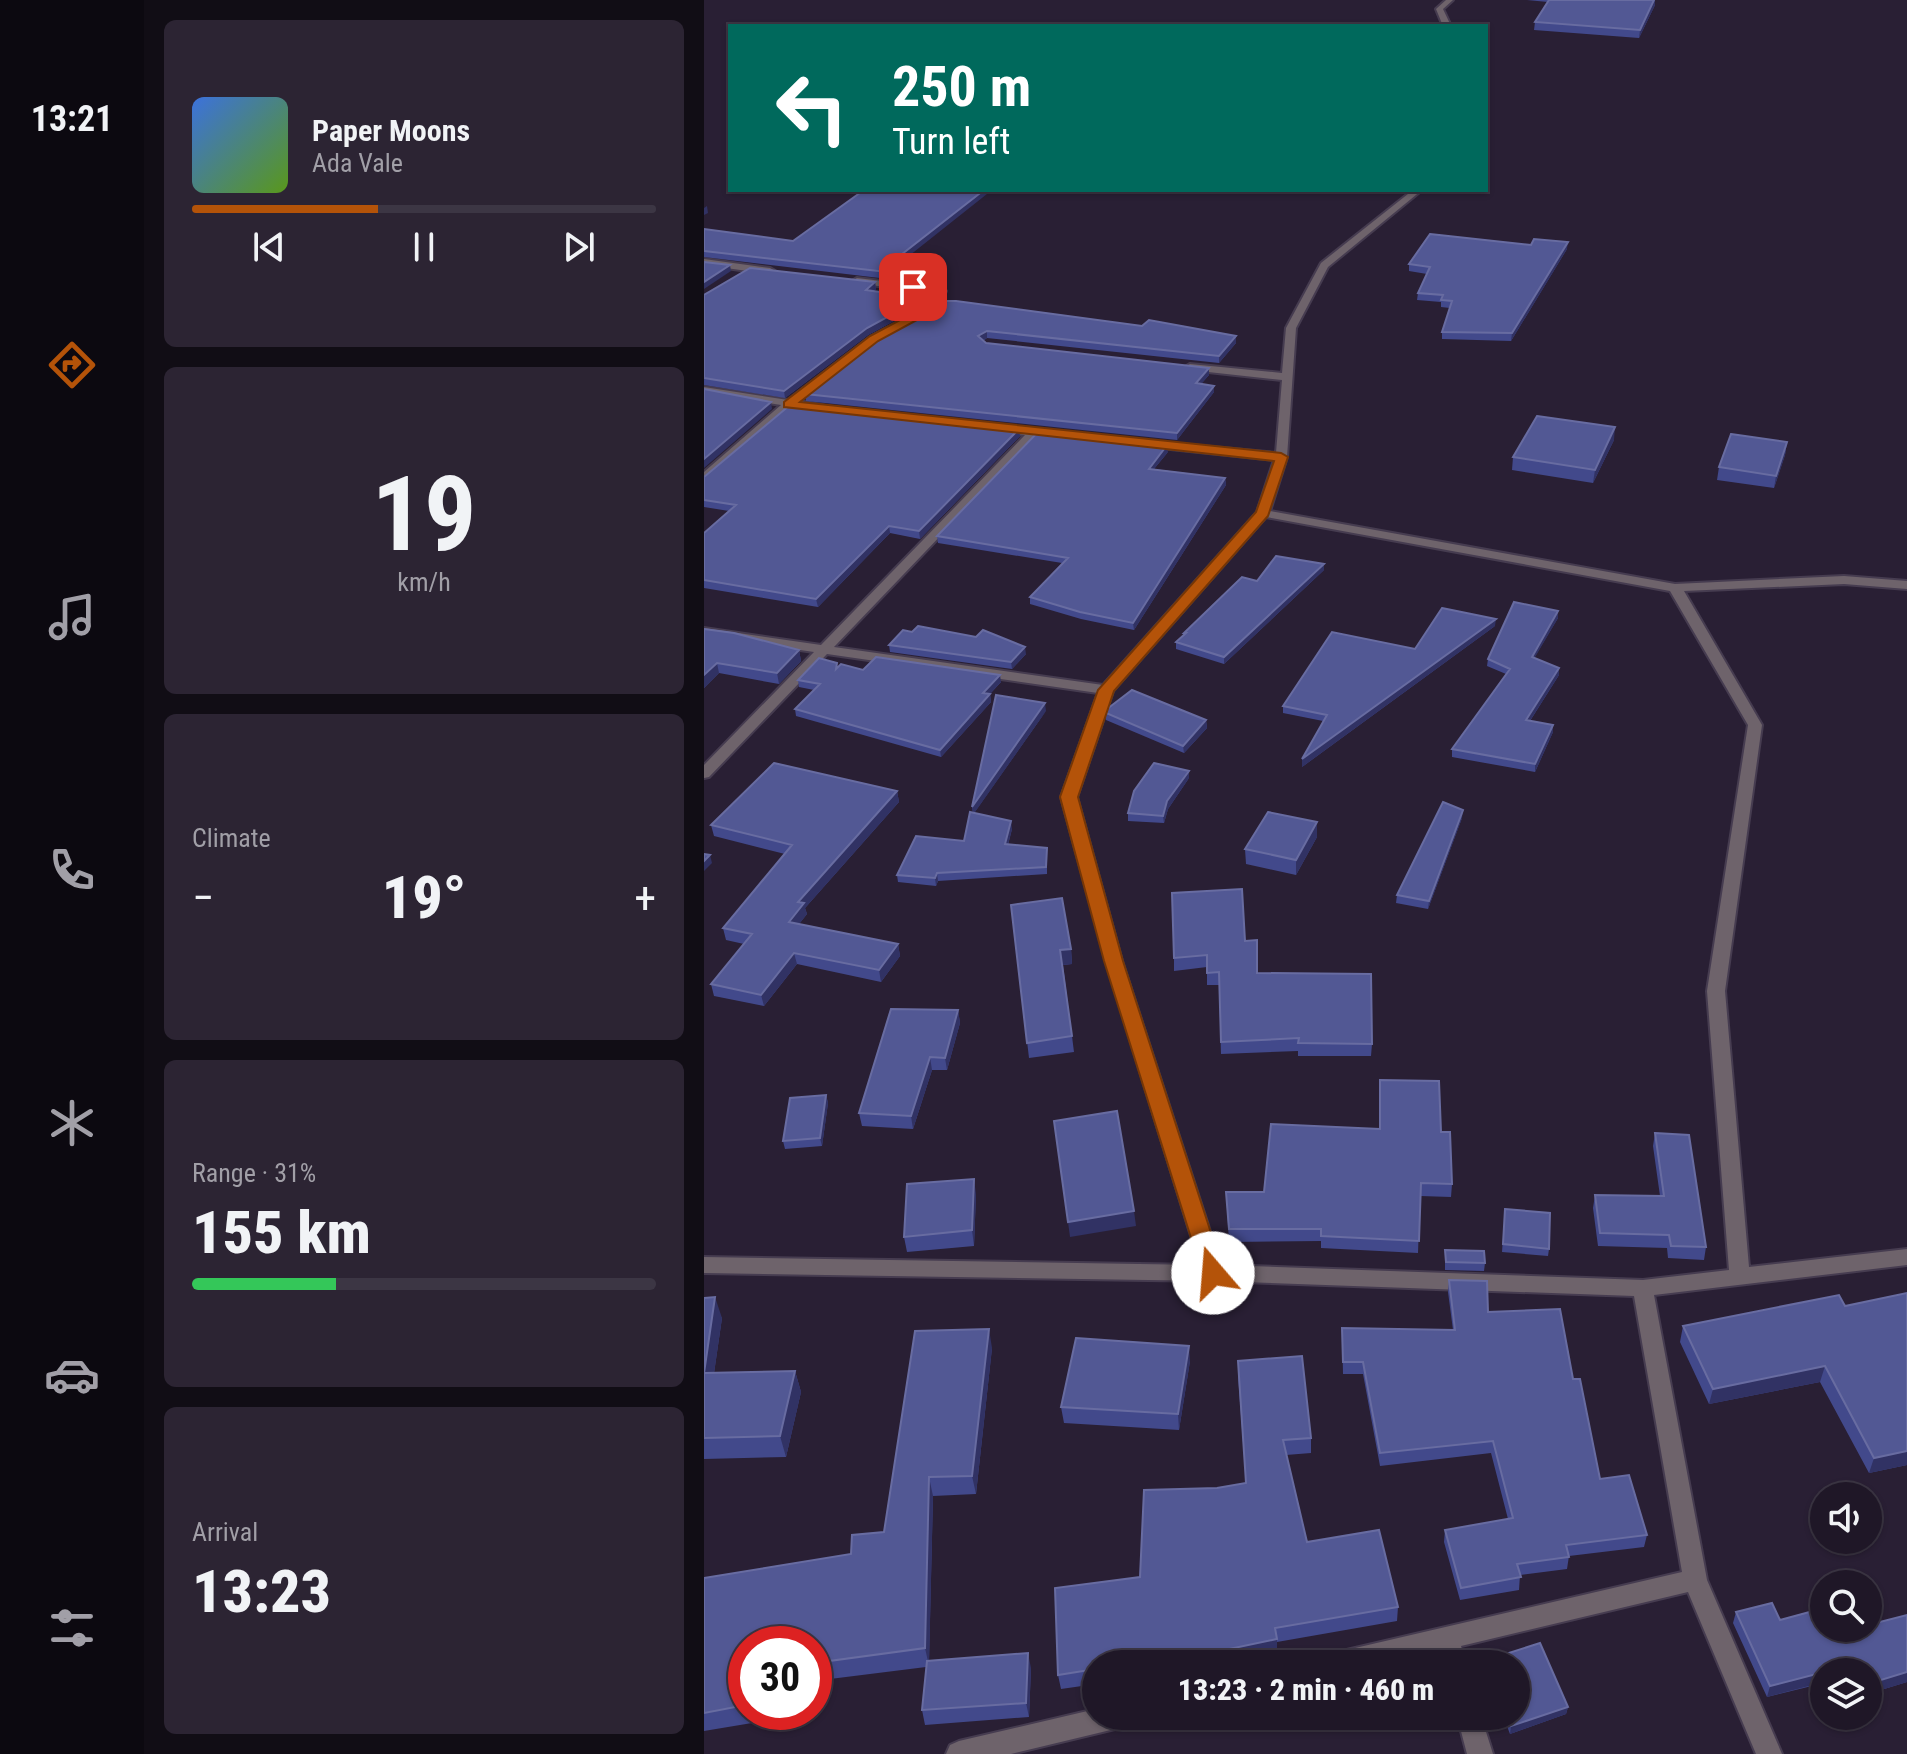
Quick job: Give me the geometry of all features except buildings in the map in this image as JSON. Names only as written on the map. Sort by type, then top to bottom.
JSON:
[{"type":"street","points":[[1446,24],[1439,9],[1450,0]]},
{"type":"street","points":[[1213,1273],[1114,961],[1069,797],[1106,690],[1263,513],[1281,457],[1291,328],[1324,265],[1415,192]]},
{"type":"street","points":[[704,262],[779,272]]},
{"type":"street","points":[[738,275],[749,268]]},
{"type":"street","points":[[704,478],[788,405],[874,339],[935,306],[941,291],[838,279]]},
{"type":"street","points":[[1177,365],[1287,377]]},
{"type":"street","points":[[704,390],[850,412]]},
{"type":"street","points":[[988,428],[1064,436]]},
{"type":"street","points":[[704,774],[1033,433]]},
{"type":"street","points":[[1126,442],[1281,457]]},
{"type":"street","points":[[1263,513],[1675,588],[1844,580],[1907,585]]},
{"type":"street","points":[[1675,588],[1755,725],[1716,991],[1740,1277]]},
{"type":"street","points":[[704,632],[1106,690]]},
{"type":"street","points":[[704,1265],[1213,1273],[1643,1288],[1907,1257]]},
{"type":"street","points":[[1643,1288],[1695,1580],[1769,1754]]},
{"type":"street","points":[[1396,1650],[1695,1580]]},
{"type":"street","points":[[1446,1638],[1450,1650]]},
{"type":"street","points":[[959,1754],[1082,1725]]},
{"type":"street","points":[[1473,1730],[1480,1754]]},
{"type":"route","points":[[913,287],[941,291],[935,306],[874,339],[788,405],[1281,457],[1263,513],[1106,690],[1069,797],[1114,961],[1213,1273]]}]
